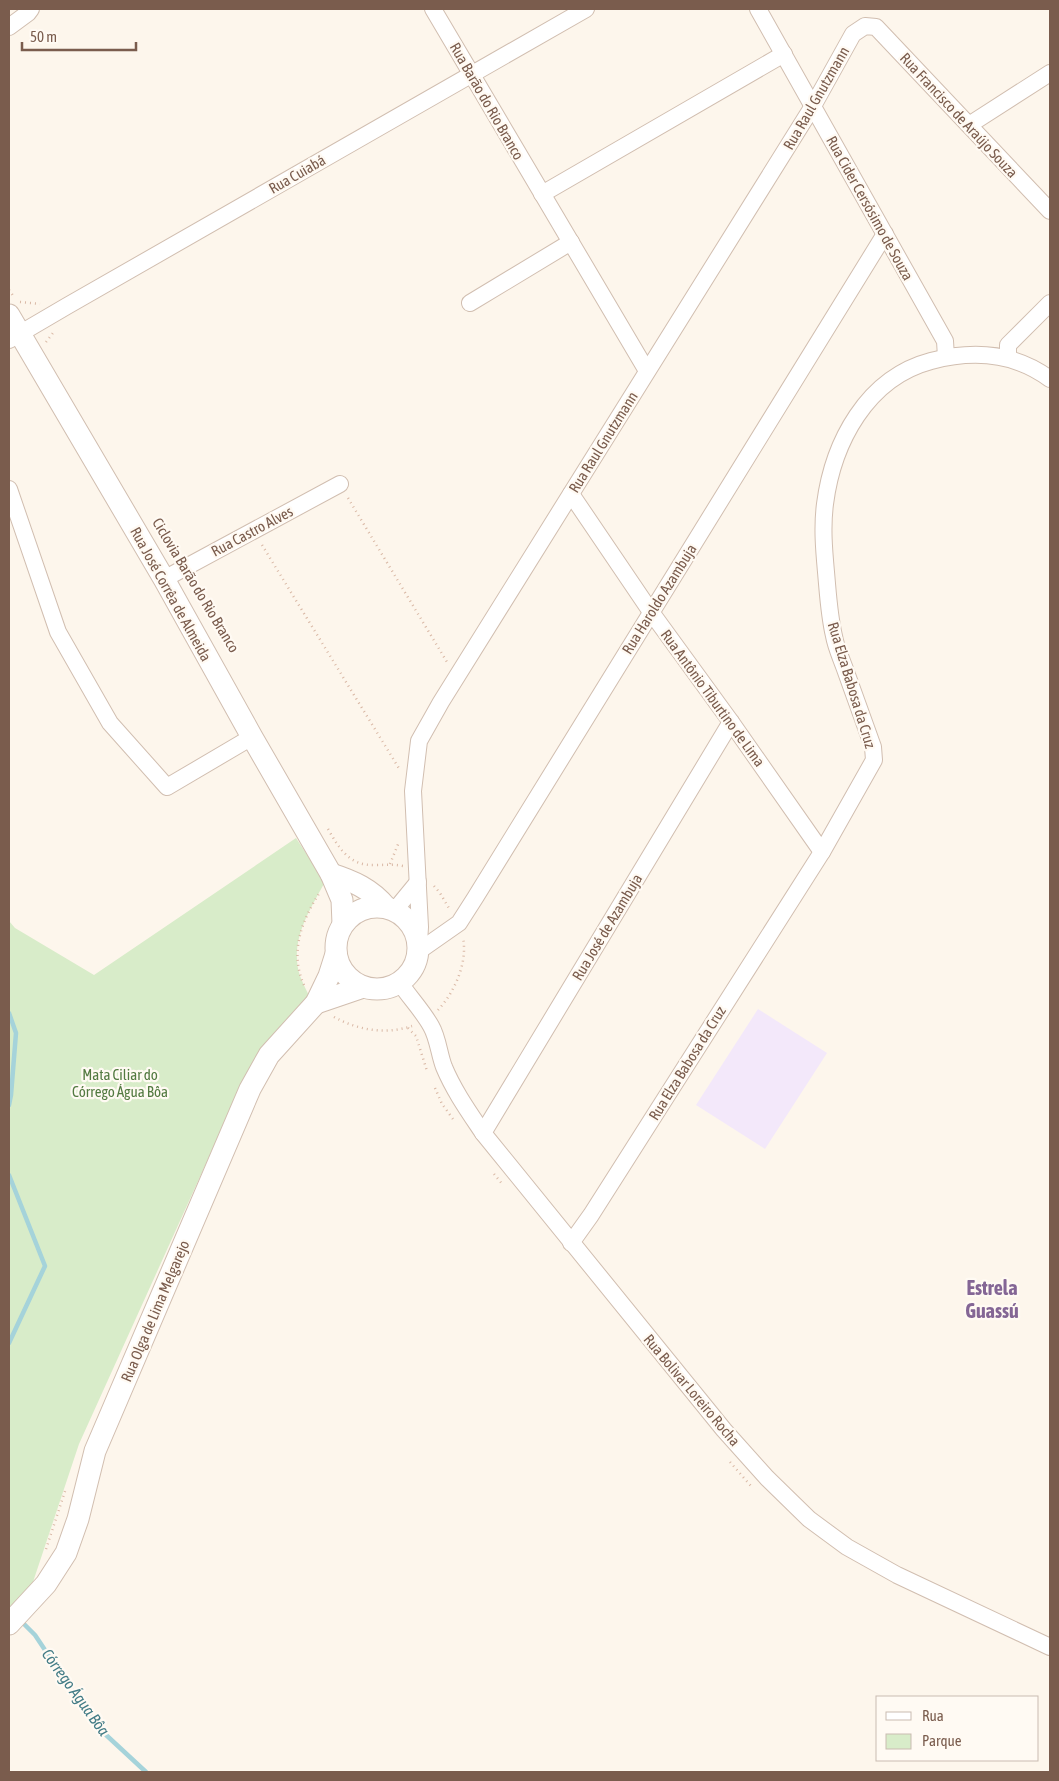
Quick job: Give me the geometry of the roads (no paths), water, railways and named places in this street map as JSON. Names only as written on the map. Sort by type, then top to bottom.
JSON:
[{"type":"street","points":[[9,27],[31,9]]},
{"type":"street","name":"Rua Barão do Rio Branco","points":[[433,9],[647,371]]},
{"type":"street","name":"Rua Cuiabá","points":[[15,337],[586,9]]},
{"type":"street","name":"Rua Cider Cersósimo de Souza","points":[[758,9],[946,341],[946,357]]},
{"type":"street","name":"Rua Raul Gnutzmann","points":[[419,947],[413,791],[419,741],[441,702],[813,106],[854,34],[865,26]]},
{"type":"street","name":"Rua Francisco de Araújo Souza","points":[[865,26],[876,26],[1050,211]]},
{"type":"street","points":[[542,194],[784,54]]},
{"type":"street","points":[[969,125],[1050,73]]},
{"type":"street","name":"Rua Haroldo Azambuja","points":[[419,947],[458,923],[885,234]]},
{"type":"street","points":[[470,303],[571,242]]},
{"type":"street","points":[[1008,358],[1008,345],[1050,303]]},
{"type":"street","name":"Rua José Corrêa de Almeida","points":[[9,315],[15,337],[164,579],[252,738],[331,874],[342,900],[343,924]]},
{"type":"street","name":"Rua Elza Babosa da Cruz","points":[[571,1243],[591,1215],[822,852],[874,760],[873,747],[834,638],[829,611],[823,526],[828,484],[833,464],[849,430],[878,389],[910,369],[946,357],[977,354],[1008,358],[1030,366],[1050,379]]},
{"type":"street","name":"Rua Castro Alves","points":[[164,579],[340,484]]},
{"type":"street","points":[[9,489],[58,632],[110,723],[166,787],[252,738]]},
{"type":"street","name":"Rua Antônio Tiburtino de Lima","points":[[571,494],[650,612],[731,722],[822,852]]},
{"type":"street","name":"Rua José de Azambuja","points":[[483,1133],[731,722]]},
{"type":"street","points":[[331,874],[352,881],[367,889],[412,924],[417,933],[419,947],[413,969],[400,983],[376,990],[363,987],[353,982],[339,964],[336,954],[338,934],[343,924],[351,915],[362,909],[374,906],[391,908]]},
{"type":"street","points":[[391,908],[417,877]]},
{"type":"street","name":"Rua Olga de Lima Melgarejo","points":[[9,1624],[46,1584],[66,1553],[78,1519],[95,1451],[250,1089],[269,1055],[315,1004],[329,976],[336,954]]},
{"type":"street","name":"Rua Bolivar Loreiro Rocha","points":[[400,983],[432,1028],[444,1066],[461,1100],[483,1133],[724,1430],[767,1478],[809,1519],[847,1547],[897,1575],[1050,1647]]},
{"type":"street","name":"Rua Olga de Lima Melgarejo","points":[[315,1004],[363,987]]},
{"type":"waterway","name":"Córrego Água Bôa","points":[[9,1013],[16,1033],[9,1105]]},
{"type":"waterway","name":"Córrego Água Bôa","points":[[9,1175],[45,1266],[9,1343]]},
{"type":"waterway","name":"Córrego Água Bôa","points":[[20,1620],[35,1635],[77,1698],[105,1734],[146,1772]]},
{"type":"district","name":"Estrela Guassú","points":[[992,1298]]},
{"type":"park label","name":"Mata Ciliar do Córrego Água Bôa","points":[[120,1082]]}]
